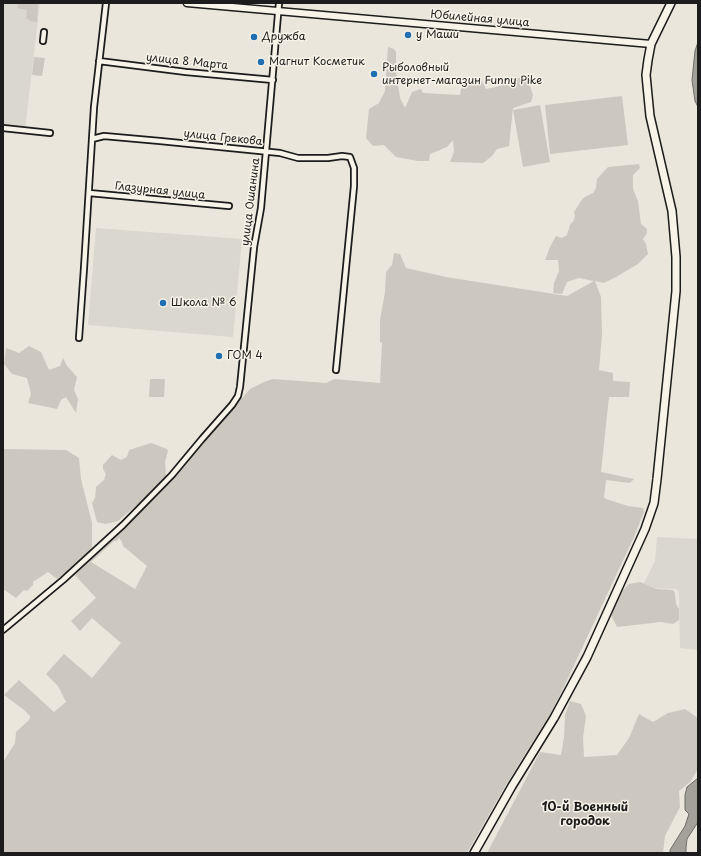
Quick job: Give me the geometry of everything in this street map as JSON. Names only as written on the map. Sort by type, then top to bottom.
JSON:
[{"type":"main road","points":[[474,853],[512,786],[554,718],[587,657],[645,529],[652,510],[656,485],[676,291],[676,250],[672,211],[651,122],[647,93],[647,68],[651,44],[671,3]]},
{"type":"street","points":[[79,338],[92,139],[106,3]]},
{"type":"street","name":"Юбилейная улица","points":[[187,3],[651,44]]},
{"type":"street","name":"улица Ошанина","points":[[3,630],[63,580],[119,529],[172,475],[238,396],[253,258],[261,208],[267,151],[279,3]]},
{"type":"street","points":[[43,41],[44,32]]},
{"type":"street","name":"улица 8 Марта","points":[[99,61],[186,72],[273,80]]},
{"type":"street","points":[[3,128],[50,133]]},
{"type":"street","name":"улица Грекова","points":[[92,139],[104,136],[267,151],[298,158],[350,157],[354,168],[354,186],[336,370]]},
{"type":"street","name":"Глазурная улица","points":[[89,193],[229,206]]},
{"type":"shaded area","points":[[3,3],[40,3],[25,129],[3,127]]},
{"type":"shaded area","points":[[18,3],[38,3],[37,22],[26,19],[27,10],[17,8]]},
{"type":"shaded area","points":[[698,42],[698,107],[695,101],[692,80],[695,51]]},
{"type":"shaded area","points":[[388,47],[394,49],[396,52],[396,71],[400,98],[405,108],[412,92],[421,89],[423,93],[460,95],[461,89],[466,85],[482,81],[486,89],[500,86],[513,79],[525,77],[533,95],[531,102],[513,108],[509,146],[497,149],[492,156],[483,163],[450,162],[454,152],[453,140],[447,147],[430,154],[429,161],[418,161],[396,157],[384,145],[373,146],[366,138],[369,109],[379,103],[385,91]]},
{"type":"shaded area","points":[[34,57],[45,58],[42,76],[32,75]]},
{"type":"shaded area","points":[[622,96],[628,145],[550,154],[545,105]]},
{"type":"shaded area","points":[[540,105],[550,162],[523,167],[513,110]]},
{"type":"shaded area","points":[[639,164],[640,168],[633,175],[633,189],[638,201],[641,224],[647,229],[647,233],[643,239],[646,244],[648,254],[638,264],[616,277],[604,283],[595,281],[601,297],[602,335],[599,370],[613,373],[613,381],[630,382],[629,397],[609,397],[601,472],[634,479],[630,483],[606,480],[604,497],[628,506],[643,508],[644,512],[634,537],[562,691],[549,716],[507,783],[467,853],[3,853],[3,762],[15,743],[16,732],[30,718],[24,710],[4,695],[19,680],[54,712],[66,702],[58,686],[46,674],[64,654],[92,678],[121,643],[92,618],[80,631],[71,621],[96,598],[75,575],[179,473],[207,438],[250,389],[273,379],[326,383],[334,379],[380,383],[382,343],[380,342],[380,320],[385,292],[386,272],[392,265],[394,253],[400,254],[406,268],[446,277],[567,296],[594,281],[579,278],[567,282],[562,294],[553,293],[554,283],[559,271],[558,260],[545,260],[556,236],[562,238],[567,235],[570,225],[574,220],[574,212],[583,198],[593,193],[596,188],[597,179],[608,167]],"holes":[[[119,538],[123,546],[147,566],[135,589],[91,562],[114,541],[117,541]]]},
{"type":"shaded area","name":"Школа № 6","points":[[96,228],[242,239],[233,337],[88,325]]},
{"type":"shaded area","points":[[29,346],[41,352],[49,370],[60,366],[63,358],[67,366],[77,377],[74,390],[78,399],[76,413],[66,397],[61,400],[57,409],[28,403],[31,394],[27,378],[12,374],[4,364],[6,348],[19,353]]},
{"type":"shaded area","points":[[150,379],[165,379],[164,397],[149,397]]},
{"type":"shaded area","points":[[151,443],[167,449],[168,451],[165,462],[166,476],[145,498],[118,521],[105,524],[97,522],[92,503],[95,498],[96,487],[104,480],[106,474],[103,469],[103,465],[112,455],[121,460],[127,457],[129,450]]},
{"type":"shaded area","points":[[3,449],[66,450],[79,458],[81,479],[92,523],[92,546],[85,557],[57,579],[48,572],[33,582],[33,585],[27,591],[24,590],[16,598],[3,589]]},
{"type":"shaded area","points":[[657,537],[698,539],[698,650],[680,648],[679,592],[677,589],[643,588],[643,585],[655,561]]},
{"type":"shaded area","points":[[640,582],[656,589],[673,590],[675,593],[676,604],[679,609],[679,620],[673,624],[661,622],[617,627],[611,615],[614,605],[621,592],[629,584]]},
{"type":"shaded area","points":[[570,701],[581,704],[586,716],[583,738],[584,757],[617,755],[629,738],[639,714],[653,722],[668,713],[685,709],[698,718],[698,769],[690,782],[679,791],[680,807],[665,836],[663,853],[487,853],[540,752],[561,755],[565,715]]},
{"type":"shaded area","points":[[698,778],[698,822],[687,839],[686,853],[670,853],[670,850],[685,826],[689,814],[685,810],[685,795],[687,787]]},
{"type":"place","name":"у Маши","points":[[408,35]]},
{"type":"place","name":"Дружба","points":[[254,37]]},
{"type":"place","name":"Магнит Косметик","points":[[261,62]]},
{"type":"place","name":"Рыболовный интернет-магазин Funny Pike","points":[[374,74]]},
{"type":"place","name":"Школа № 6","points":[[163,303]]},
{"type":"place","name":"ГОМ 4","points":[[219,356]]},
{"type":"district","name":"10-й Военный городок","points":[[585,815]]}]
